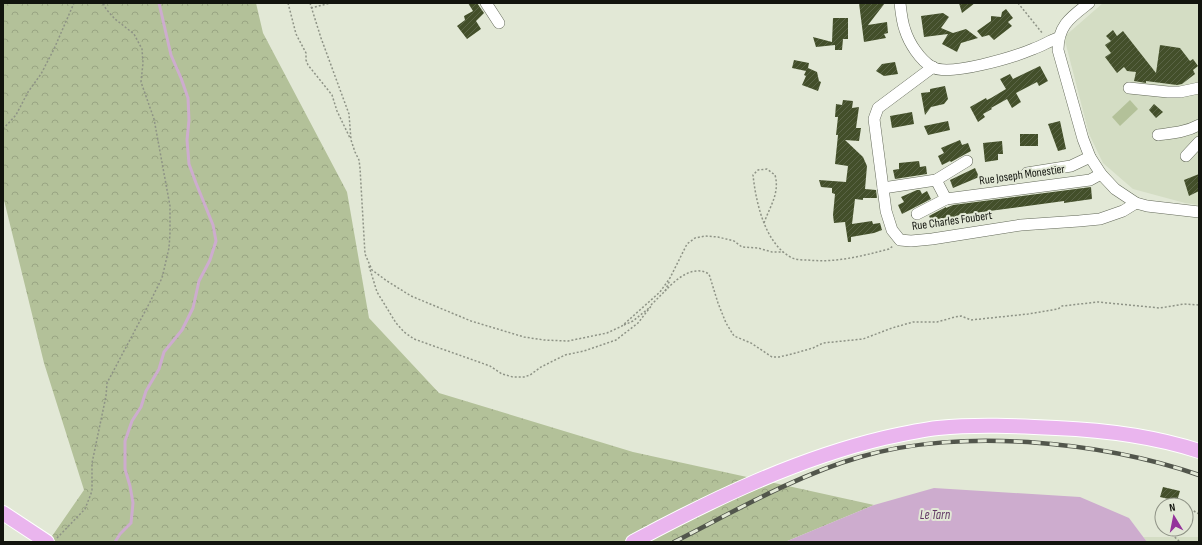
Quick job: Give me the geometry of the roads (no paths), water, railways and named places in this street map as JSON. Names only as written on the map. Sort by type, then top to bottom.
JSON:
[{"type":"main road","points":[[633,542],[690,512],[811,460],[855,445],[937,428],[1015,426],[1104,431],[1154,438],[1199,451]]},
{"type":"main road","points":[[3,513],[52,540]]},
{"type":"street","points":[[486,3],[499,23]]},
{"type":"street","points":[[900,3],[905,31],[910,42],[920,56],[933,67],[951,69],[966,68],[1003,59],[1033,50],[1054,40],[1068,19],[1089,3]]},
{"type":"street","points":[[1054,40],[1083,139],[1090,158],[1101,174],[1115,189],[1142,205],[1199,212]]},
{"type":"street","name":"Rue Charles Foubert","points":[[933,67],[878,108],[874,119],[886,211],[892,230],[900,240],[911,241],[932,239],[1021,225],[1100,218],[1142,205]]},
{"type":"street","points":[[1129,88],[1180,92],[1199,88]]},
{"type":"street","points":[[1158,135],[1180,132],[1199,125]]},
{"type":"street","points":[[1186,156],[1199,142]]},
{"type":"street","points":[[1027,173],[1070,166],[1090,158]]},
{"type":"street","name":"Rue Joseph Monestier","points":[[884,188],[936,180],[967,161]]},
{"type":"street","name":"Rue Joseph Monestier","points":[[917,214],[946,199],[1090,180],[1101,174]]},
{"type":"street","points":[[936,180],[946,199]]},
{"type":"water","name":"Le Tarn","points":[[934,488],[1080,497],[1129,518],[1147,542],[785,542],[874,505]]},
{"type":"waterway","points":[[115,542],[120,534],[131,523],[133,503],[125,469],[125,441],[132,421],[141,407],[146,391],[159,369],[164,352],[182,330],[193,308],[199,281],[210,260],[216,241],[213,225],[189,164],[187,140],[189,120],[188,98],[171,55],[159,3]]},
{"type":"railway","points":[[674,542],[766,495],[813,474],[860,457],[901,447],[922,444],[985,441],[1028,442],[1071,446],[1136,457],[1199,475]]}]
